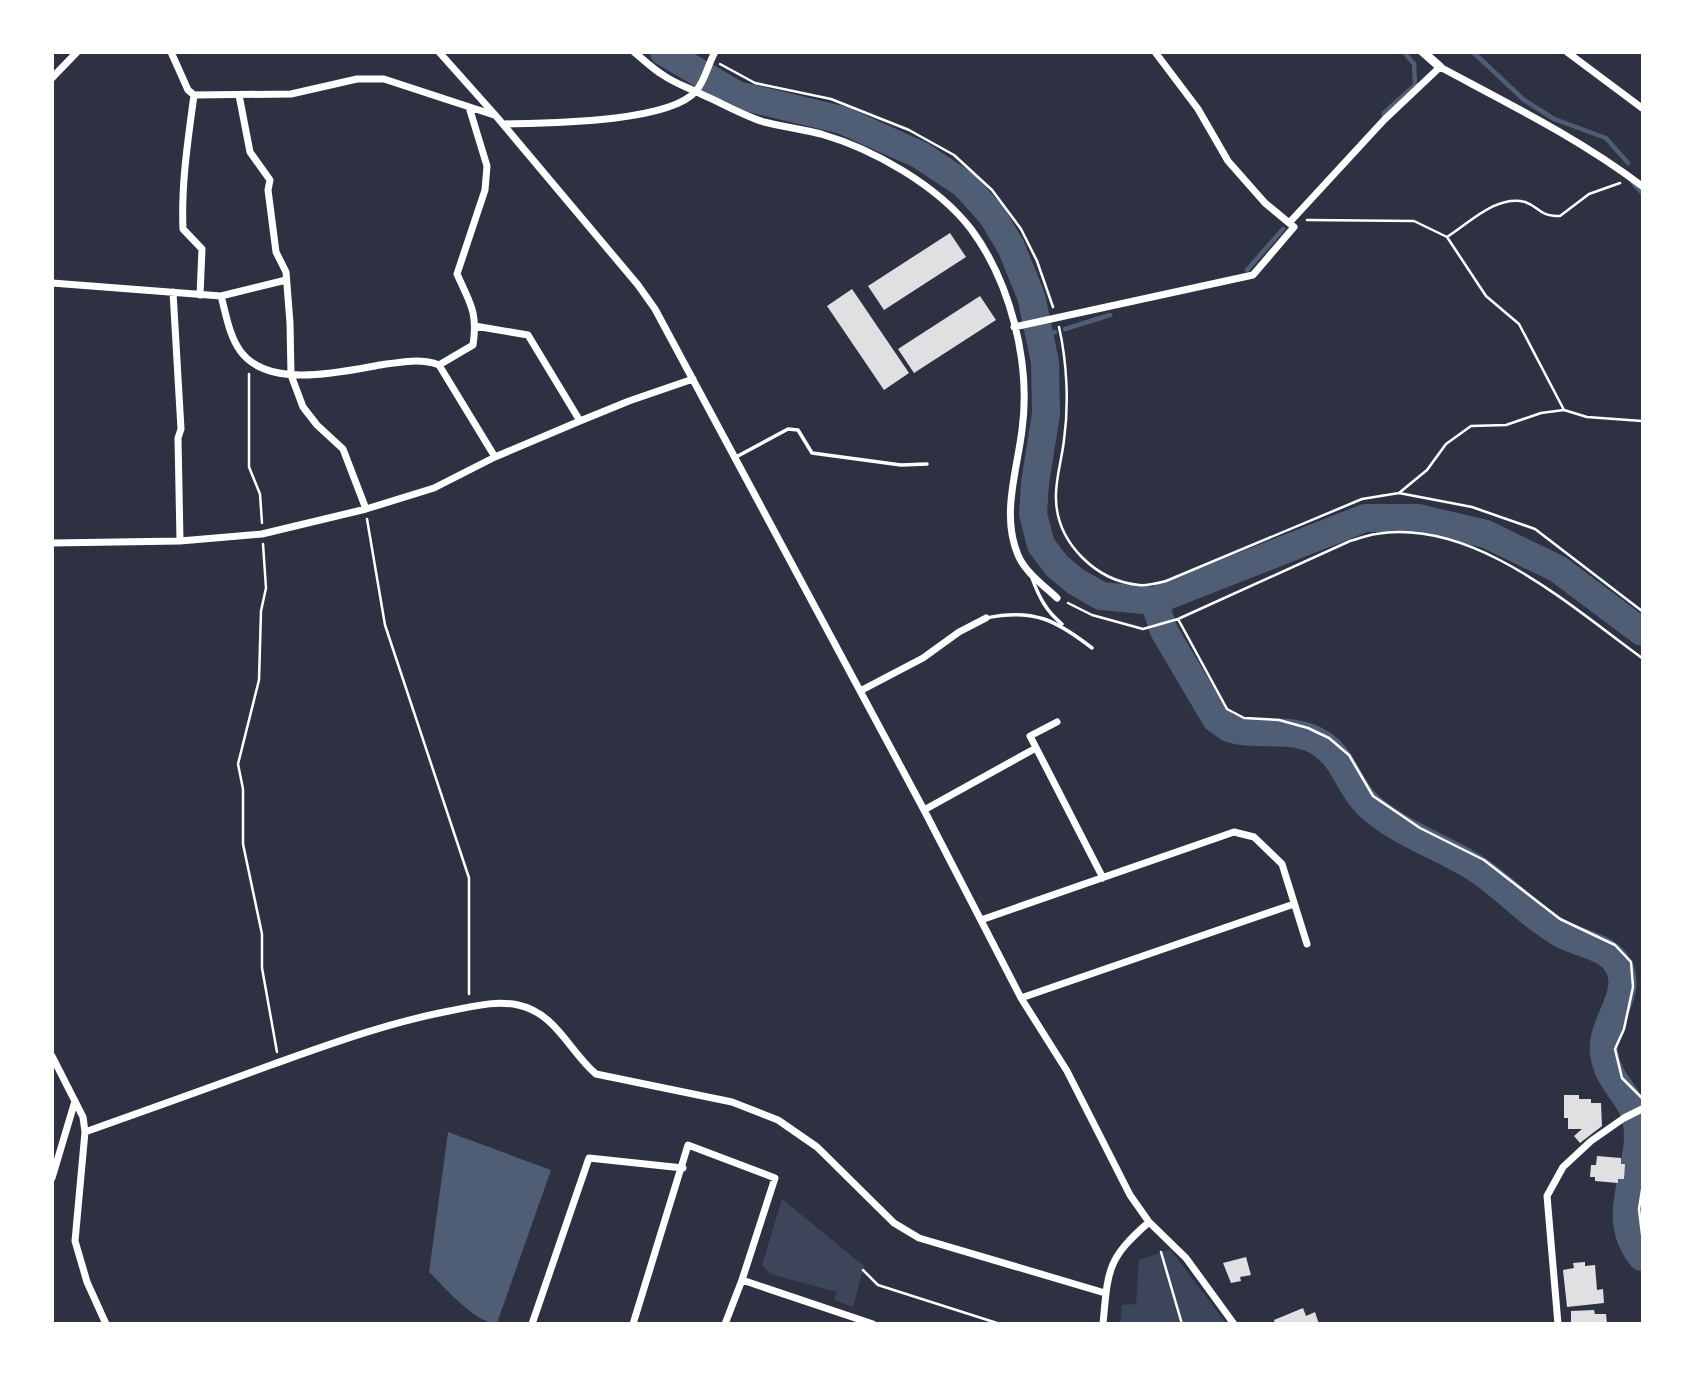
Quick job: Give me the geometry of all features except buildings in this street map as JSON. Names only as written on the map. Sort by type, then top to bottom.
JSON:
[{"type":"street","points":[[52,78],[77,52]]},
{"type":"street","points":[[171,52],[188,90],[194,95],[291,94],[357,79],[384,79],[496,116]]},
{"type":"street","points":[[439,52],[503,124],[638,285],[655,309],[924,810],[1021,998],[1067,1071],[1130,1195],[1149,1222],[1186,1258],[1234,1324]]},
{"type":"street","points":[[634,52],[664,77],[764,122],[854,145],[901,171],[944,200],[971,229],[992,264],[1014,327],[1022,362],[1025,399],[1023,428],[1010,499],[1012,535],[1019,557],[1057,598]]},
{"type":"street","points":[[1155,52],[1198,109],[1228,161],[1265,203],[1292,225]]},
{"type":"street","points":[[1567,52],[1643,108]]},
{"type":"street","points":[[503,124],[635,117],[682,100],[696,91],[714,55]]},
{"type":"street","points":[[1429,55],[1440,67],[1608,160],[1643,186]]},
{"type":"street","points":[[1014,327],[1253,275],[1292,225],[1384,120],[1440,67]]},
{"type":"street","points":[[194,95],[185,155],[183,229],[202,249],[200,295]]},
{"type":"street","points":[[239,95],[250,152],[270,180],[268,190],[276,252],[286,272],[291,375],[303,407],[317,425],[343,449],[366,509]]},
{"type":"street","points":[[439,365],[473,345],[474,307],[457,274],[482,201],[487,166],[469,107]]},
{"type":"street","points":[[52,284],[221,296],[286,280]]},
{"type":"street","points":[[173,292],[181,429],[178,438],[180,541]]},
{"type":"street","points":[[221,296],[230,331],[239,350],[251,363],[291,375],[328,374],[407,361],[432,362],[439,365],[495,457]]},
{"type":"street","points":[[475,326],[528,335],[580,421]]},
{"type":"street","points":[[52,543],[180,541],[262,534],[366,509],[434,488],[495,457],[580,421],[693,379]]},
{"type":"street","points":[[860,691],[923,658],[959,632],[986,618]]},
{"type":"street","points":[[1057,722],[1030,736],[1103,878]]},
{"type":"street","points":[[924,810],[1037,748]]},
{"type":"street","points":[[981,920],[1234,832],[1254,837],[1282,864],[1307,944]]},
{"type":"street","points":[[1021,998],[1294,904]]},
{"type":"street","points":[[85,1132],[358,1034],[410,1018],[487,1004],[516,1004],[535,1011],[551,1022],[586,1066],[596,1074],[732,1102],[779,1120],[817,1147],[894,1223],[919,1238],[1105,1293]]},
{"type":"street","points":[[52,1056],[83,1117],[85,1132],[75,1241],[87,1282],[106,1324]]},
{"type":"street","points":[[52,1178],[75,1100]]},
{"type":"street","points":[[1558,1324],[1547,1196],[1563,1167],[1591,1141],[1643,1109]]},
{"type":"street","points":[[633,1324],[688,1145],[775,1178],[725,1324]]},
{"type":"street","points":[[532,1324],[589,1158],[683,1168]]},
{"type":"street","points":[[1103,1324],[1109,1269],[1124,1244],[1149,1222]]},
{"type":"street","points":[[742,1280],[851,1320],[873,1324]]},
{"type":"lane","points":[[734,457],[788,429],[798,430],[812,453],[901,465],[927,464]]},
{"type":"lane","points":[[1031,573],[1040,598],[1051,614],[1092,648]]},
{"type":"lane","points":[[986,618],[1007,613],[1029,615],[1065,626]]},
{"type":"path","points":[[714,55],[755,83],[831,99],[909,130],[954,155],[992,190],[1021,229],[1037,261],[1062,341],[1065,436],[1055,498],[1059,522],[1076,554],[1105,574],[1140,585],[1166,581],[1362,499],[1399,493],[1472,507],[1535,529],[1643,611]]},
{"type":"path","points":[[1447,237],[1503,201],[1530,203],[1539,212],[1560,216],[1589,194],[1633,178]]},
{"type":"path","points":[[1292,225],[1308,220],[1414,222],[1447,237],[1486,296],[1519,324],[1564,410]]},
{"type":"path","points":[[249,361],[250,467],[260,494],[266,588],[261,611],[259,680],[238,764],[243,789],[243,844],[262,934],[262,968],[279,1062]]},
{"type":"path","points":[[1399,493],[1427,470],[1446,444],[1471,426],[1506,425],[1541,413],[1564,410],[1587,417],[1643,421]]},
{"type":"path","points":[[366,509],[385,625],[469,878],[469,1007]]},
{"type":"path","points":[[1057,598],[1092,615],[1143,629],[1178,619],[1350,541],[1376,534],[1428,534],[1490,554],[1643,658]]},
{"type":"path","points":[[1178,619],[1227,709],[1244,718],[1279,720],[1308,728],[1329,738],[1349,755],[1373,796],[1420,828],[1484,860],[1560,919],[1615,945],[1631,962],[1633,986],[1624,1028],[1615,1049],[1622,1078],[1643,1098]]},
{"type":"path","points":[[1643,1190],[1639,1209],[1643,1234]]},
{"type":"path","points":[[1161,1252],[1182,1324]]},
{"type":"path","points":[[863,1269],[878,1285],[1000,1324]]},
{"type":"shaded area","points":[[448,1132],[551,1170],[497,1323],[479,1318],[429,1272]]},
{"type":"shaded area","points":[[782,1199],[864,1266],[853,1307],[834,1300],[837,1292],[770,1274],[762,1265]]},
{"type":"shaded area","points":[[1170,1249],[1226,1323],[1120,1324],[1122,1305],[1136,1304],[1139,1260]]},
{"type":"waterway","points":[[664,52],[737,95],[842,120],[920,155],[964,184],[992,215],[1011,247],[1031,296],[1045,362],[1046,414],[1033,514],[1041,545],[1057,566],[1075,581],[1101,596],[1154,601],[1365,518],[1418,518],[1486,534],[1558,569],[1642,632]]},
{"type":"waterway","points":[[1384,116],[1384,113],[1415,85],[1414,64],[1404,52]]},
{"type":"waterway","points":[[1473,52],[1524,100],[1554,119],[1606,138],[1628,163]]},
{"type":"waterway","points":[[1633,183],[1642,193]]},
{"type":"waterway","points":[[1247,270],[1283,229]]},
{"type":"waterway","points":[[1065,329],[1110,315]]},
{"type":"waterway","points":[[1040,336],[1055,332]]},
{"type":"waterway","points":[[1154,601],[1164,631],[1216,719],[1229,728],[1240,731],[1299,734],[1322,744],[1336,757],[1360,796],[1388,821],[1455,856],[1493,881],[1557,931],[1600,949],[1614,960],[1619,967],[1622,988],[1607,1031],[1604,1053],[1611,1075],[1628,1101],[1637,1122],[1637,1151],[1627,1213],[1628,1228],[1642,1257]]}]
